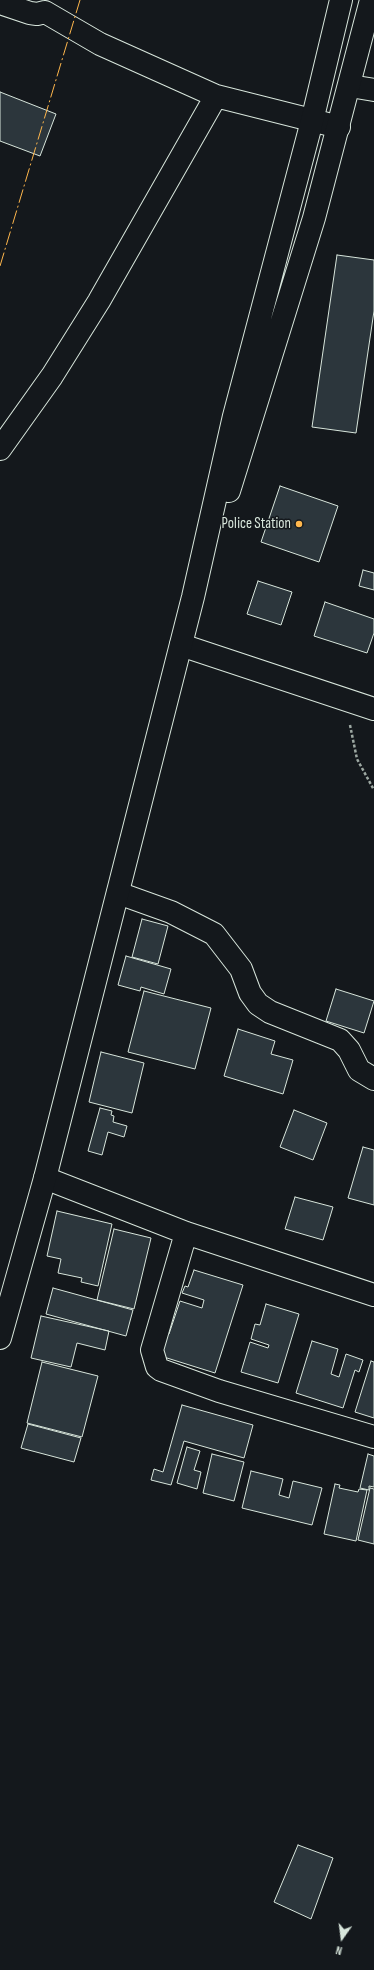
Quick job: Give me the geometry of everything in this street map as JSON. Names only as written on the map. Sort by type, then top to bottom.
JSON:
[{"type":"street","points":[[0,1338],[45,1178],[118,893],[193,596],[230,428],[312,121],[341,0]]},
{"type":"street","points":[[193,596],[245,443],[314,218],[350,86],[371,0]]},
{"type":"street","points":[[0,3],[30,13],[44,6],[100,44],[216,96],[339,127]]},
{"type":"street","points":[[350,86],[374,90]]},
{"type":"street","points":[[0,449],[52,376],[99,301],[216,96]]},
{"type":"street","points":[[181,645],[374,709]]},
{"type":"street","points":[[118,893],[171,912],[214,934],[241,969],[250,993],[258,1004],[270,1012],[340,1040],[349,1050],[359,1070],[374,1079]]},
{"type":"street","points":[[45,1178],[186,1233],[374,1295]]},
{"type":"street","points":[[186,1233],[152,1350],[157,1367],[161,1370],[219,1391],[374,1437]]},
{"type":"path","points":[[350,701],[353,744],[364,774],[374,790]]},
{"type":"building","points":[[0,92],[56,114],[40,156],[0,141]]},
{"type":"building","points":[[337,255],[374,260],[374,311],[356,433],[312,427]]},
{"type":"building","name":"Police Station","points":[[280,486],[338,506],[319,562],[261,542]]},
{"type":"building","points":[[363,570],[374,573],[374,590],[359,586]]},
{"type":"building","points":[[258,581],[292,592],[281,625],[247,614]]},
{"type":"building","points":[[325,602],[374,619],[374,633],[367,653],[314,636]]},
{"type":"building","points":[[142,919],[168,926],[158,964],[132,957]]},
{"type":"building","points":[[126,956],[171,969],[164,994],[141,987],[140,991],[118,985]]},
{"type":"building","points":[[336,989],[374,1001],[364,1033],[326,1021]]},
{"type":"building","points":[[144,991],[211,1008],[195,1069],[128,1052]]},
{"type":"building","points":[[238,1029],[275,1041],[271,1054],[293,1060],[283,1094],[224,1076]]},
{"type":"building","points":[[101,1052],[144,1063],[132,1113],[89,1102]]},
{"type":"building","points":[[100,1108],[112,1111],[111,1115],[114,1116],[113,1122],[127,1126],[124,1137],[108,1132],[102,1155],[88,1151]]},
{"type":"building","points":[[294,1110],[327,1123],[313,1160],[280,1147]]},
{"type":"building","points":[[363,1147],[374,1150],[374,1205],[348,1198]]},
{"type":"building","points":[[295,1197],[333,1207],[323,1240],[285,1229]]},
{"type":"building","points":[[57,1211],[112,1224],[98,1286],[81,1282],[82,1278],[58,1273],[61,1259],[47,1256]]},
{"type":"building","points":[[114,1229],[151,1238],[134,1309],[97,1300]]},
{"type":"building","points":[[194,1270],[243,1285],[215,1373],[151,1353],[166,1333],[169,1334],[180,1301],[202,1308],[204,1300],[182,1293],[185,1286],[188,1287]]},
{"type":"building","points":[[53,1288],[133,1310],[126,1336],[46,1314]]},
{"type":"building","points":[[266,1304],[299,1314],[278,1383],[241,1372],[250,1342],[268,1348],[269,1345],[251,1339],[255,1324],[260,1325]]},
{"type":"building","points":[[41,1316],[109,1331],[105,1350],[77,1343],[71,1367],[31,1358]]},
{"type":"building","points":[[312,1341],[338,1349],[331,1374],[339,1377],[346,1354],[363,1360],[359,1372],[355,1370],[343,1408],[296,1393]]},
{"type":"building","points":[[371,1361],[374,1362],[374,1418],[355,1412]]},
{"type":"building","points":[[42,1362],[98,1376],[82,1437],[27,1423]]},
{"type":"building","points":[[182,1405],[253,1425],[244,1458],[184,1441],[171,1485],[151,1480],[154,1469],[163,1472]]},
{"type":"building","points":[[28,1424],[81,1438],[74,1462],[21,1448]]},
{"type":"building","points":[[187,1447],[200,1451],[194,1470],[201,1472],[197,1489],[177,1483]]},
{"type":"building","points":[[212,1454],[244,1462],[234,1501],[203,1493]]},
{"type":"building","points":[[368,1454],[374,1456],[374,1487],[369,1486],[369,1490],[360,1488]]},
{"type":"building","points":[[251,1471],[283,1479],[279,1495],[289,1498],[293,1481],[322,1488],[312,1525],[242,1508]]},
{"type":"building","points":[[335,1484],[340,1485],[339,1488],[358,1492],[359,1489],[367,1490],[356,1541],[324,1534]]},
{"type":"building","points":[[370,1488],[374,1489],[374,1544],[358,1540]]},
{"type":"building","points":[[298,1845],[333,1858],[311,1919],[274,1902]]},
{"type":"power","points":[[0,266],[80,0]]},
{"type":"place","name":"Police Station","points":[[299,524]]}]
